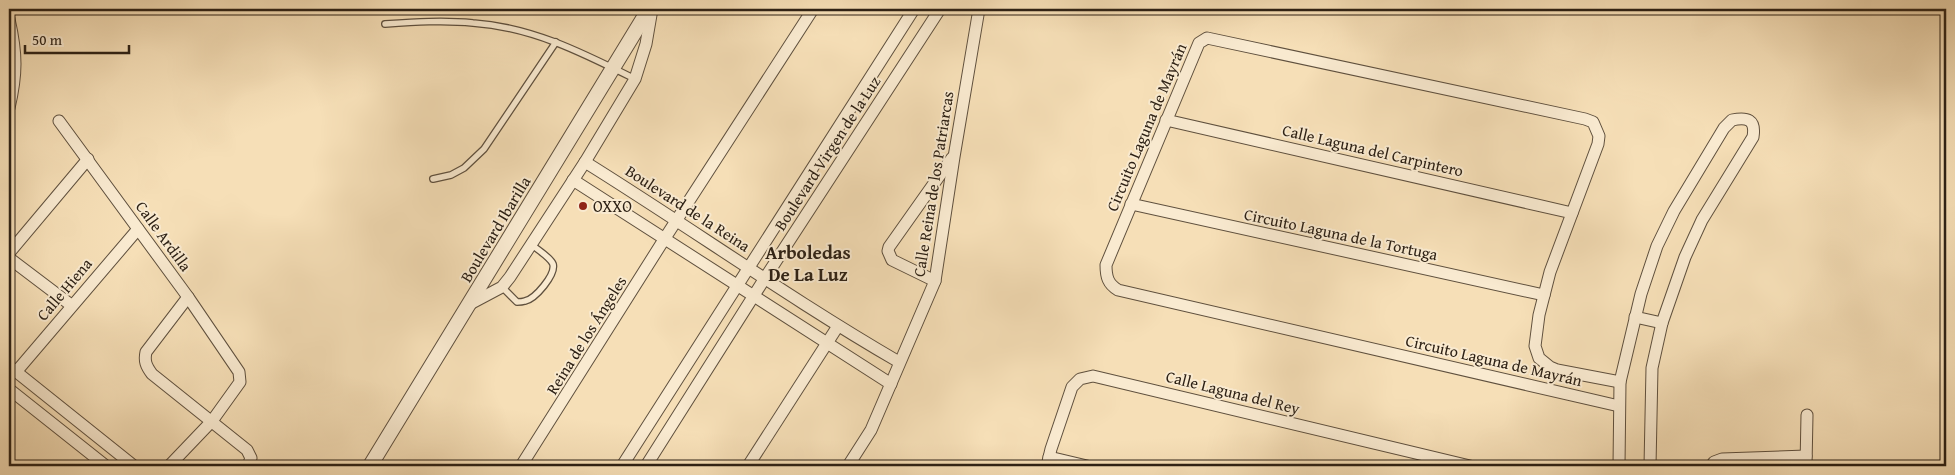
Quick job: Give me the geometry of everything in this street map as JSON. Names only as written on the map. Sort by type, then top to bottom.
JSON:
[{"type":"street","name":"Boulevard Ibarilla","points":[[370,466],[612,68],[651,9]]},
{"type":"street","points":[[470,304],[502,287],[518,267],[585,162],[635,79],[646,44],[651,9]]},
{"type":"street","name":"Reina de los Ángeles","points":[[522,466],[665,238],[813,9]]},
{"type":"street","name":"Boulevard Virgen de la Luz","points":[[622,466],[914,9]]},
{"type":"street","name":"Boulevard Virgen de la Luz","points":[[646,466],[765,278],[940,9]]},
{"type":"street","name":"Calle Reina de los Patriarcas","points":[[848,466],[871,430],[934,281],[979,9]]},
{"type":"street","points":[[9,19],[16,61],[14,87],[9,108]]},
{"type":"street","name":"Circuito Laguna de Mayrán","points":[[1619,406],[1118,290],[1110,284],[1107,279],[1106,265],[1199,43],[1207,38],[1593,122],[1599,136],[1598,144],[1559,246],[1544,295],[1534,343],[1539,358],[1550,367],[1620,382]]},
{"type":"street","points":[[1619,466],[1620,382],[1636,317],[1657,246],[1674,211],[1724,128],[1732,120],[1746,119],[1752,122],[1754,129],[1753,137],[1702,220],[1684,257],[1662,323],[1652,368],[1650,466]]},
{"type":"street","name":"Calle Laguna del Carpintero","points":[[1166,120],[1572,213]]},
{"type":"street","name":"Calle Ardilla","points":[[60,121],[240,372],[240,382],[212,421]]},
{"type":"street","points":[[934,281],[892,260],[888,251],[954,157]]},
{"type":"street","points":[[9,253],[88,159]]},
{"type":"street","name":"Boulevard de la Reina","points":[[585,162],[838,326],[900,362]]},
{"type":"street","points":[[573,180],[891,384]]},
{"type":"street","name":"Circuito Laguna de la Tortuga","points":[[1131,204],[1544,295]]},
{"type":"street","name":"Calle Hiena","points":[[12,369],[138,229]]},
{"type":"street","points":[[9,258],[71,305]]},
{"type":"street","points":[[188,297],[146,352],[144,360],[146,367],[152,374],[238,441],[250,454],[248,466]]},
{"type":"street","points":[[1636,317],[1662,323]]},
{"type":"street","points":[[748,466],[838,326]]},
{"type":"street","points":[[12,369],[134,466]]},
{"type":"street","name":"Calle Laguna del Rey","points":[[1048,461],[1072,387],[1080,379],[1093,376],[1470,466]]},
{"type":"street","points":[[9,389],[101,464]]},
{"type":"street","points":[[1711,466],[1714,462],[1722,459],[1806,461],[1807,415]]},
{"type":"street","points":[[169,466],[212,421]]},
{"type":"street","points":[[1048,461],[1087,466]]},
{"type":"lane","points":[[385,24],[447,21],[475,23],[530,33],[556,42],[635,79]]},
{"type":"lane","points":[[433,179],[451,175],[464,168],[484,149],[556,42]]},
{"type":"lane","points":[[502,287],[517,302],[526,301],[533,297],[549,279],[554,269],[552,262],[532,245]]},
{"type":"place","name":"OXXO","points":[[583,206]]},
{"type":"district","name":"Arboledas De La Luz","points":[[808,263]]}]
